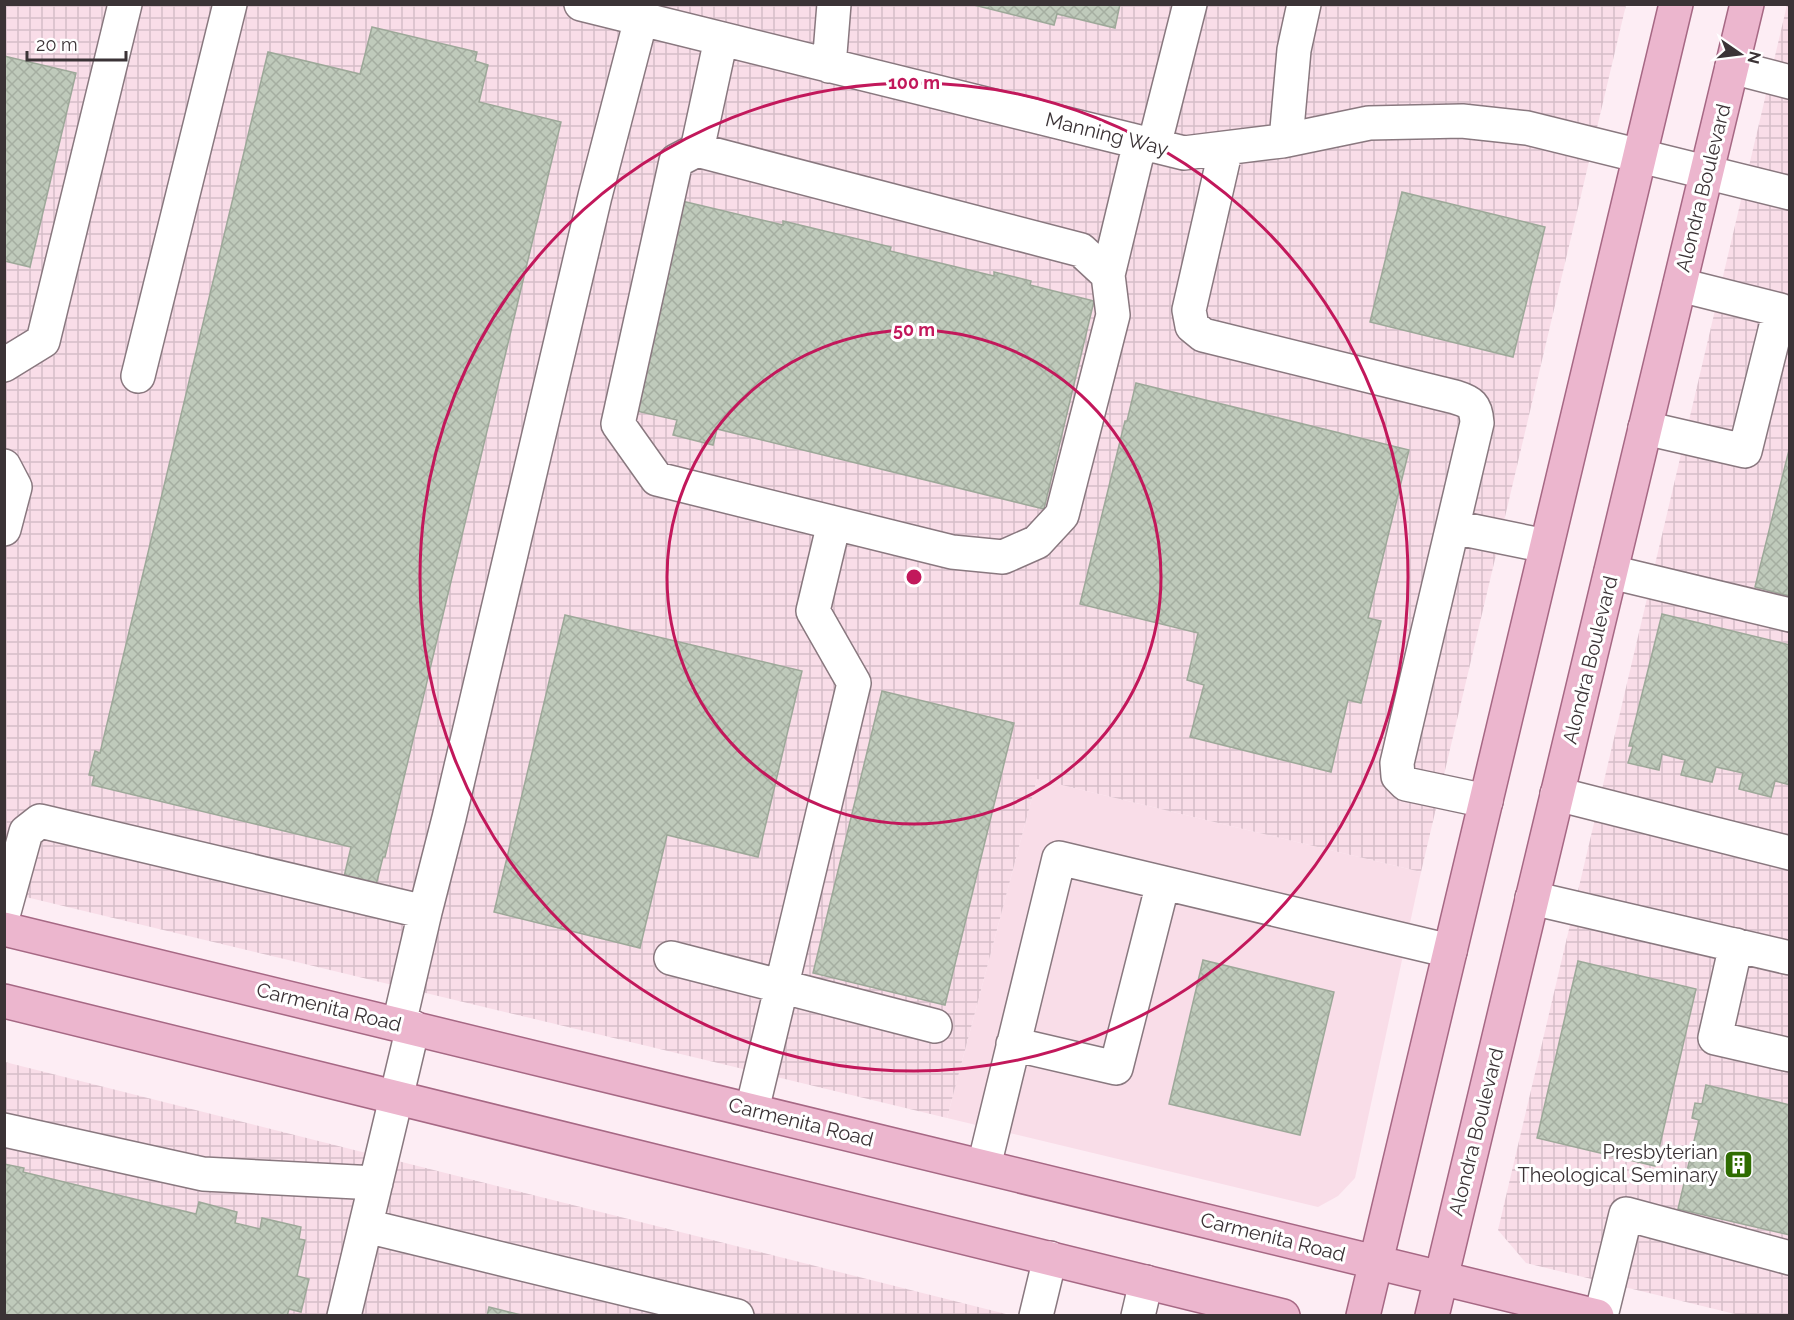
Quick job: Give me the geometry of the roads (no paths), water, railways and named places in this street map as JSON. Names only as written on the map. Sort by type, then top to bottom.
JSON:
[{"type":"main road","points":[[1363,1316],[1676,4]]},
{"type":"main road","name":"Alondra Boulevard","points":[[1432,1316],[1748,4]]},
{"type":"main road","name":"Carmenita Road","points":[[4,929],[1599,1316]]},
{"type":"main road","points":[[4,1001],[1283,1316]]},
{"type":"street","points":[[4,365],[43,340],[125,4]]},
{"type":"street","points":[[138,376],[230,4]]},
{"type":"street","name":"Manning Way","points":[[581,4],[1184,153],[1286,140],[1369,123],[1462,121],[1527,128],[1790,193]]},
{"type":"street","points":[[830,66],[834,4]]},
{"type":"street","points":[[1108,275],[1081,250],[697,150],[676,161],[618,424],[657,479],[952,552],[1003,557],[1037,542],[1062,514],[1113,315],[1108,275],[1190,4]]},
{"type":"street","points":[[1286,140],[1294,50],[1304,4]]},
{"type":"street","points":[[344,1316],[396,1098],[425,912],[449,819],[595,195],[641,19]]},
{"type":"street","points":[[697,150],[721,39]]},
{"type":"street","points":[[1732,67],[1790,82]]},
{"type":"street","points":[[1226,148],[1189,310],[1192,326],[1203,335],[1469,401],[1476,412],[1477,423],[1397,763],[1398,776],[1406,784],[1486,801]]},
{"type":"street","points":[[1645,428],[1745,451],[1780,310],[1680,285]]},
{"type":"street","points":[[4,466],[15,487],[4,529]]},
{"type":"street","points":[[752,1110],[854,683],[813,611],[834,523]]},
{"type":"street","points":[[1453,527],[1546,546]]},
{"type":"street","points":[[1611,572],[1790,615]]},
{"type":"street","points":[[1557,794],[1790,853]]},
{"type":"street","points":[[4,912],[26,832],[40,821],[425,912]]},
{"type":"street","points":[[984,1166],[1059,858],[1450,951]]},
{"type":"street","points":[[1013,1044],[1116,1068],[1163,883]]},
{"type":"street","points":[[1532,898],[1790,958]]},
{"type":"street","points":[[1736,945],[1715,1038],[1790,1055]]},
{"type":"street","points":[[671,958],[935,1026]]},
{"type":"street","points":[[4,1130],[203,1174],[376,1183]]},
{"type":"street","points":[[1599,1316],[1626,1214],[1790,1258]]},
{"type":"street","points":[[366,1226],[736,1316]]},
{"type":"street","points":[[1036,1316],[1050,1258]]},
{"type":"street","points":[[1138,1316],[1146,1282]]},
{"type":"place","name":"Presbyterian Theological Seminary","points":[[1739,1164]]}]
